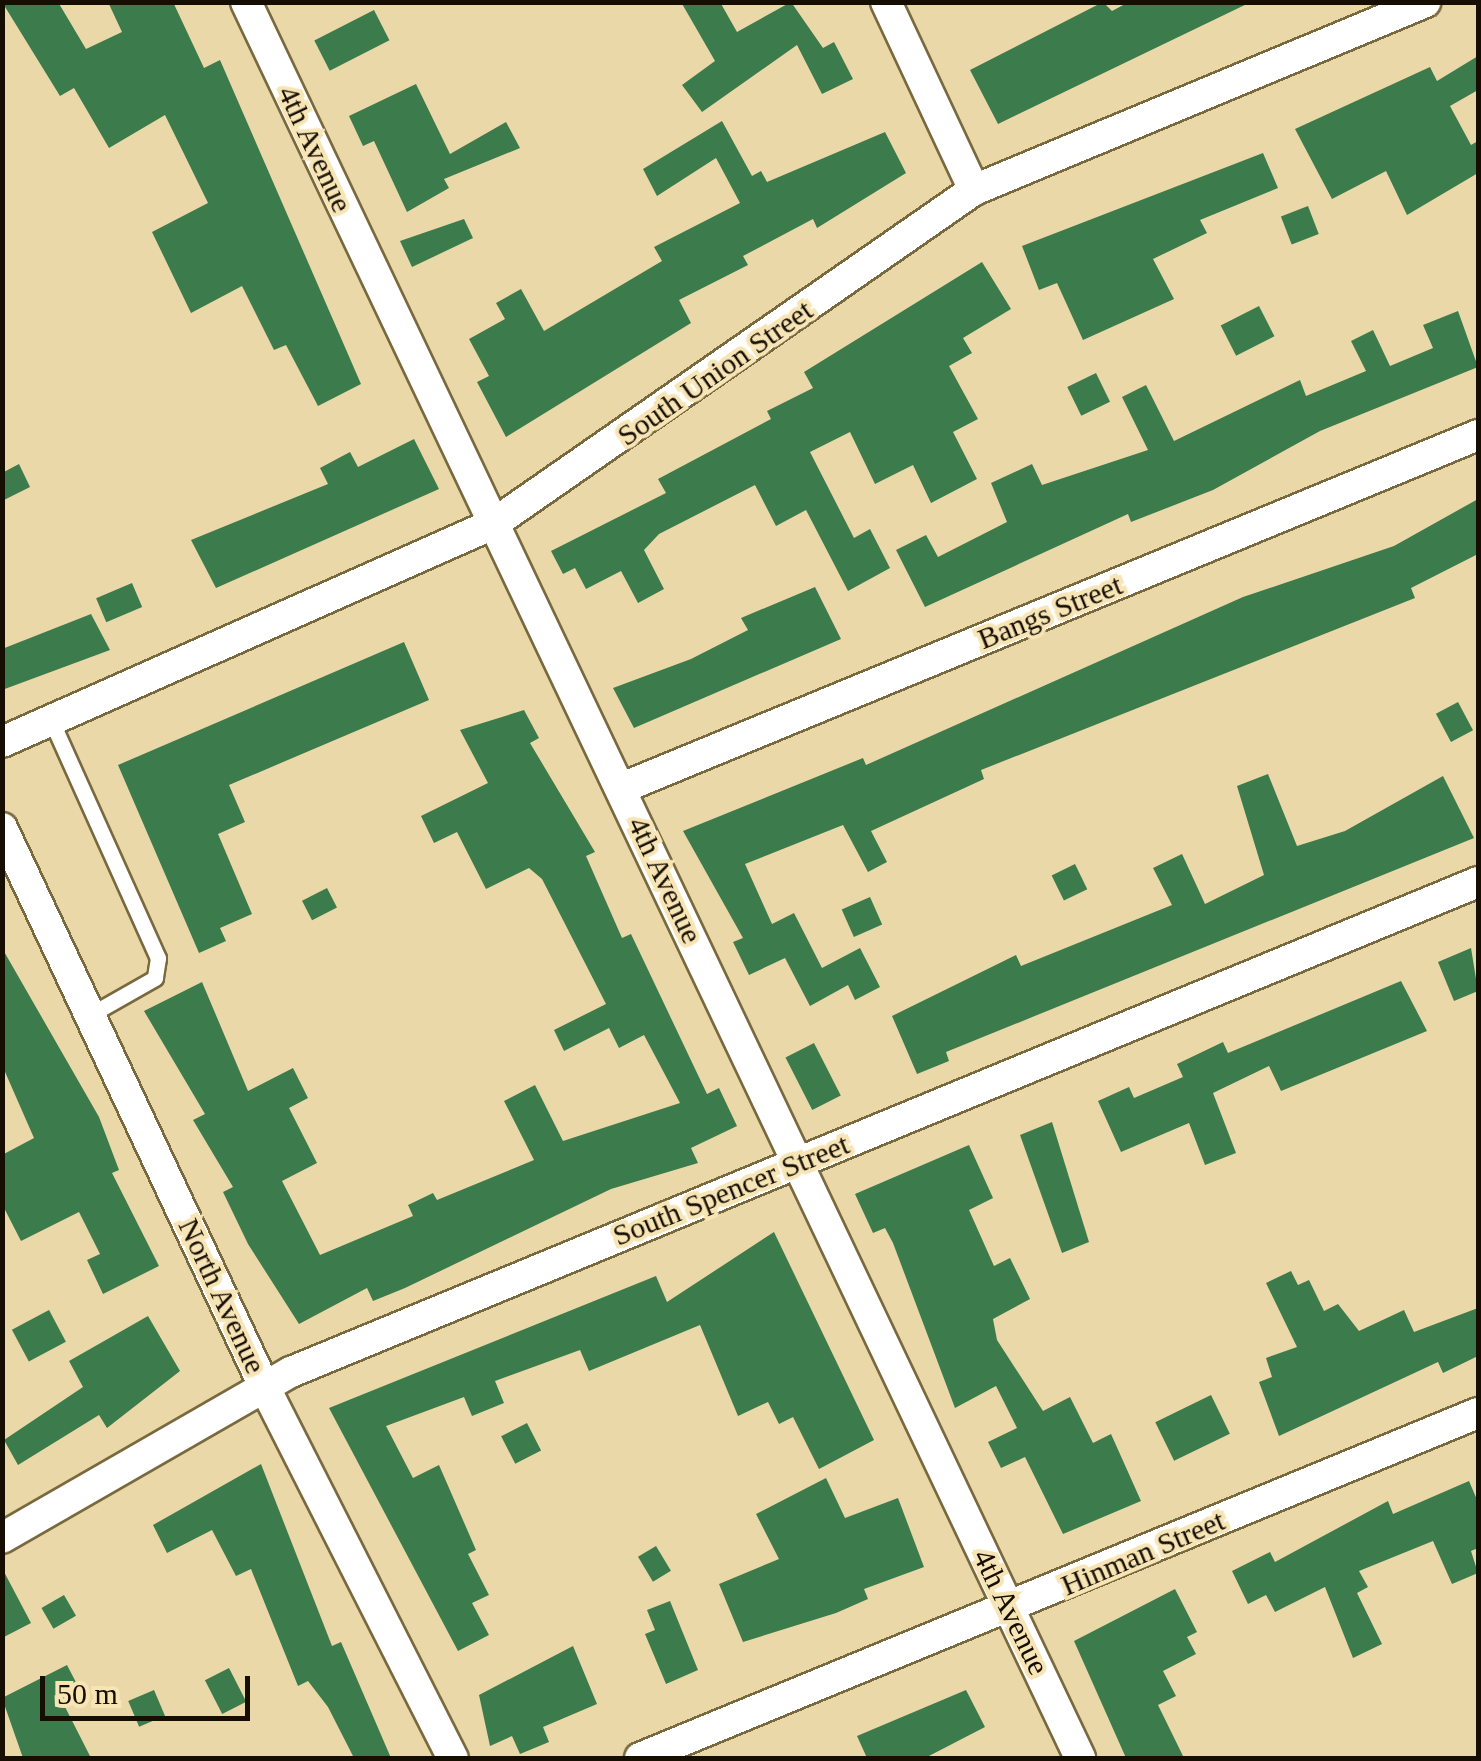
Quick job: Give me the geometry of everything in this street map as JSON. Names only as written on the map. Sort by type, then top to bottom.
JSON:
[{"type":"street","name":"4th Avenue","points":[[246,2],[1080,1758]]},
{"type":"street","points":[[886,2],[974,190]]},
{"type":"street","name":"South Union Street","points":[[2,742],[493,524],[974,190],[1425,2]]},
{"type":"street","name":"Bangs Street","points":[[622,788],[1478,435]]},
{"type":"street","name":"North Avenue","points":[[2,828],[264,1386],[452,1758]]},
{"type":"street","name":"South Spencer Street","points":[[2,1538],[264,1386],[1478,882]]},
{"type":"street","name":"Hinman Street","points":[[640,1758],[1478,1413]]},
{"type":"lane","points":[[51,720],[158,958],[155,978],[90,1015]]},
{"type":"building","points":[[2,2],[58,2],[86,49],[122,32],[108,2],[173,2],[204,68],[220,60],[361,384],[318,406],[286,345],[274,350],[242,286],[191,313],[152,232],[208,203],[165,115],[109,148],[74,88],[60,96]]},
{"type":"building","points":[[681,2],[720,2],[737,32],[791,2],[823,48],[834,42],[853,79],[822,94],[797,45],[702,112],[682,85],[715,61]]},
{"type":"building","points":[[1103,2],[1112,11],[1129,2],[1251,2],[998,124],[970,70]]},
{"type":"building","points":[[374,10],[389,40],[330,71],[314,40]]},
{"type":"building","points":[[1478,56],[1478,90],[1450,106],[1471,145],[1478,141],[1478,173],[1407,215],[1386,171],[1332,199],[1295,129],[1430,67],[1437,81]]},
{"type":"building","points":[[416,84],[450,154],[506,122],[520,148],[444,179],[449,188],[407,212],[374,141],[363,146],[349,116]]},
{"type":"building","points":[[722,121],[752,176],[761,171],[767,182],[885,132],[906,173],[817,228],[813,219],[743,256],[748,265],[679,300],[691,323],[506,437],[477,382],[489,376],[469,339],[505,319],[496,303],[521,289],[544,331],[662,261],[654,247],[740,203],[716,158],[657,196],[643,169]]},
{"type":"building","points":[[1263,153],[1278,188],[1200,220],[1207,233],[1153,259],[1174,299],[1083,340],[1057,283],[1039,290],[1022,246]]},
{"type":"building","points":[[1308,206],[1319,234],[1292,244],[1281,216]]},
{"type":"building","points":[[464,219],[473,238],[412,267],[400,241]]},
{"type":"building","points":[[982,262],[1011,309],[963,338],[972,353],[949,366],[978,419],[953,432],[977,479],[931,503],[913,465],[875,484],[850,432],[810,452],[854,538],[870,529],[890,568],[848,591],[806,510],[776,526],[755,485],[659,534],[644,550],[664,589],[638,603],[621,571],[586,589],[575,568],[563,574],[551,551],[666,493],[658,479],[771,419],[767,411],[813,388],[804,372]]},
{"type":"building","points":[[1259,306],[1274,336],[1236,356],[1221,326]]},
{"type":"building","points":[[1458,311],[1478,367],[1320,431],[1213,490],[1131,522],[1128,514],[925,607],[896,550],[926,535],[938,557],[1007,522],[991,483],[1032,464],[1042,485],[1148,450],[1122,397],[1146,385],[1174,441],[1300,380],[1306,396],[1366,371],[1351,341],[1373,330],[1390,366],[1433,348],[1423,325]]},
{"type":"building","points":[[1096,373],[1110,402],[1081,416],[1067,387]]},
{"type":"building","points":[[414,439],[439,489],[216,588],[191,540],[328,484],[320,468],[350,452],[358,467]]},
{"type":"building","points":[[19,464],[30,487],[2,501],[2,473]]},
{"type":"building","points":[[1478,499],[1478,554],[1411,588],[1415,598],[981,770],[984,779],[871,831],[887,862],[868,872],[843,825],[745,864],[772,924],[794,913],[822,968],[860,948],[880,987],[855,1000],[848,985],[810,1006],[785,958],[749,975],[733,942],[743,938],[683,831],[863,758],[866,765],[1243,597],[1394,546]]},
{"type":"building","points":[[132,583],[142,607],[106,622],[96,598]]},
{"type":"building","points":[[815,587],[841,639],[634,728],[613,688],[691,659],[748,630],[741,618]]},
{"type":"building","points":[[91,614],[110,650],[2,690],[2,649]]},
{"type":"building","points":[[404,642],[429,700],[229,785],[245,822],[218,834],[252,914],[220,928],[226,941],[199,953],[118,765]]},
{"type":"building","points":[[1458,702],[1473,730],[1451,742],[1436,714]]},
{"type":"building","points":[[524,710],[539,738],[530,743],[595,852],[586,856],[622,938],[631,934],[707,1094],[719,1088],[737,1126],[691,1148],[698,1163],[611,1189],[405,1288],[373,1301],[367,1288],[299,1324],[248,1244],[223,1192],[233,1187],[193,1120],[205,1114],[144,1011],[202,982],[248,1091],[293,1068],[308,1098],[289,1108],[317,1163],[282,1181],[320,1255],[413,1216],[408,1205],[433,1193],[437,1200],[534,1160],[504,1101],[535,1085],[563,1141],[680,1103],[644,1035],[619,1048],[609,1028],[564,1051],[554,1030],[606,1004],[542,879],[529,868],[486,889],[457,832],[434,843],[421,816],[488,783],[460,730]]},
{"type":"building","points":[[1268,774],[1297,846],[1345,831],[1443,776],[1474,838],[946,1052],[949,1061],[917,1074],[892,1016],[1016,955],[1021,966],[1172,905],[1153,868],[1182,854],[1205,904],[1264,875],[1237,786]]},
{"type":"building","points":[[1075,864],[1087,889],[1064,901],[1052,875]]},
{"type":"building","points":[[327,888],[337,908],[312,920],[302,901]]},
{"type":"building","points":[[870,897],[882,924],[854,937],[842,910]]},
{"type":"building","points":[[2,948],[99,1117],[119,1170],[112,1173],[159,1266],[103,1294],[87,1260],[100,1254],[79,1212],[21,1241],[2,1204],[2,1155],[34,1138],[2,1065]]},
{"type":"building","points":[[1471,948],[1478,991],[1454,1001],[1438,962]]},
{"type":"building","points":[[1401,981],[1427,1031],[1281,1091],[1269,1066],[1213,1093],[1236,1153],[1205,1165],[1189,1123],[1121,1152],[1098,1101],[1129,1087],[1134,1098],[1183,1077],[1177,1064],[1223,1042],[1228,1053]]},
{"type":"building","points":[[814,1043],[841,1096],[812,1110],[785,1058]]},
{"type":"building","points":[[1052,1122],[1089,1242],[1062,1253],[1020,1135]]},
{"type":"building","points":[[969,1145],[993,1198],[969,1210],[994,1266],[1010,1258],[1030,1299],[993,1319],[997,1340],[1043,1411],[1070,1397],[1093,1443],[1111,1434],[1141,1501],[1063,1534],[1025,1457],[1001,1468],[988,1442],[1017,1428],[996,1386],[955,1408],[893,1243],[885,1228],[873,1233],[855,1194]]},
{"type":"building","points":[[774,1232],[874,1440],[819,1469],[793,1417],[779,1424],[768,1402],[738,1416],[700,1325],[589,1371],[580,1350],[495,1381],[504,1403],[472,1416],[464,1397],[386,1426],[413,1478],[439,1465],[476,1550],[468,1554],[489,1595],[472,1603],[489,1635],[458,1651],[329,1408],[656,1276],[667,1302]]},
{"type":"building","points":[[1291,1271],[1298,1285],[1309,1280],[1324,1311],[1338,1304],[1359,1331],[1404,1310],[1414,1332],[1478,1308],[1478,1356],[1443,1373],[1438,1362],[1279,1436],[1259,1382],[1272,1377],[1266,1358],[1297,1347],[1266,1283]]},
{"type":"building","points":[[49,1310],[66,1342],[29,1362],[12,1330]]},
{"type":"building","points":[[148,1316],[180,1371],[107,1428],[99,1415],[18,1465],[4,1440],[83,1387],[69,1361]]},
{"type":"building","points":[[1211,1395],[1230,1434],[1174,1461],[1155,1422]]},
{"type":"building","points":[[527,1423],[541,1451],[515,1464],[501,1436]]},
{"type":"building","points":[[261,1464],[332,1646],[341,1642],[391,1758],[354,1758],[328,1707],[308,1681],[298,1686],[251,1569],[236,1576],[212,1530],[167,1553],[153,1525]]},
{"type":"building","points":[[826,1478],[845,1518],[898,1498],[924,1567],[864,1589],[868,1599],[836,1613],[743,1642],[719,1584],[779,1559],[756,1514]]},
{"type":"building","points":[[1469,1481],[1478,1502],[1478,1548],[1471,1551],[1478,1573],[1452,1584],[1433,1541],[1359,1571],[1368,1587],[1357,1593],[1382,1644],[1353,1658],[1325,1587],[1275,1612],[1266,1595],[1248,1604],[1232,1571],[1270,1552],[1275,1562],[1388,1501],[1393,1514]]},
{"type":"building","points":[[656,1546],[671,1571],[653,1582],[638,1557]]},
{"type":"building","points":[[2,1568],[31,1623],[2,1638]]},
{"type":"building","points":[[1175,1589],[1197,1632],[1187,1637],[1196,1654],[1163,1671],[1176,1696],[1158,1705],[1184,1758],[1126,1758],[1074,1641]]},
{"type":"building","points":[[64,1595],[76,1616],[53,1629],[41,1608]]},
{"type":"building","points":[[670,1601],[698,1670],[666,1684],[645,1634],[655,1630],[647,1610]]},
{"type":"building","points":[[573,1646],[597,1704],[543,1727],[549,1742],[520,1754],[512,1736],[490,1746],[479,1695]]},
{"type":"building","points":[[67,1665],[81,1692],[62,1701],[91,1758],[23,1758],[2,1698]]},
{"type":"building","points":[[229,1668],[246,1702],[222,1714],[205,1680]]},
{"type":"building","points":[[154,1690],[165,1716],[139,1727],[128,1701]]},
{"type":"building","points":[[966,1690],[985,1727],[925,1758],[867,1758],[857,1736]]}]
